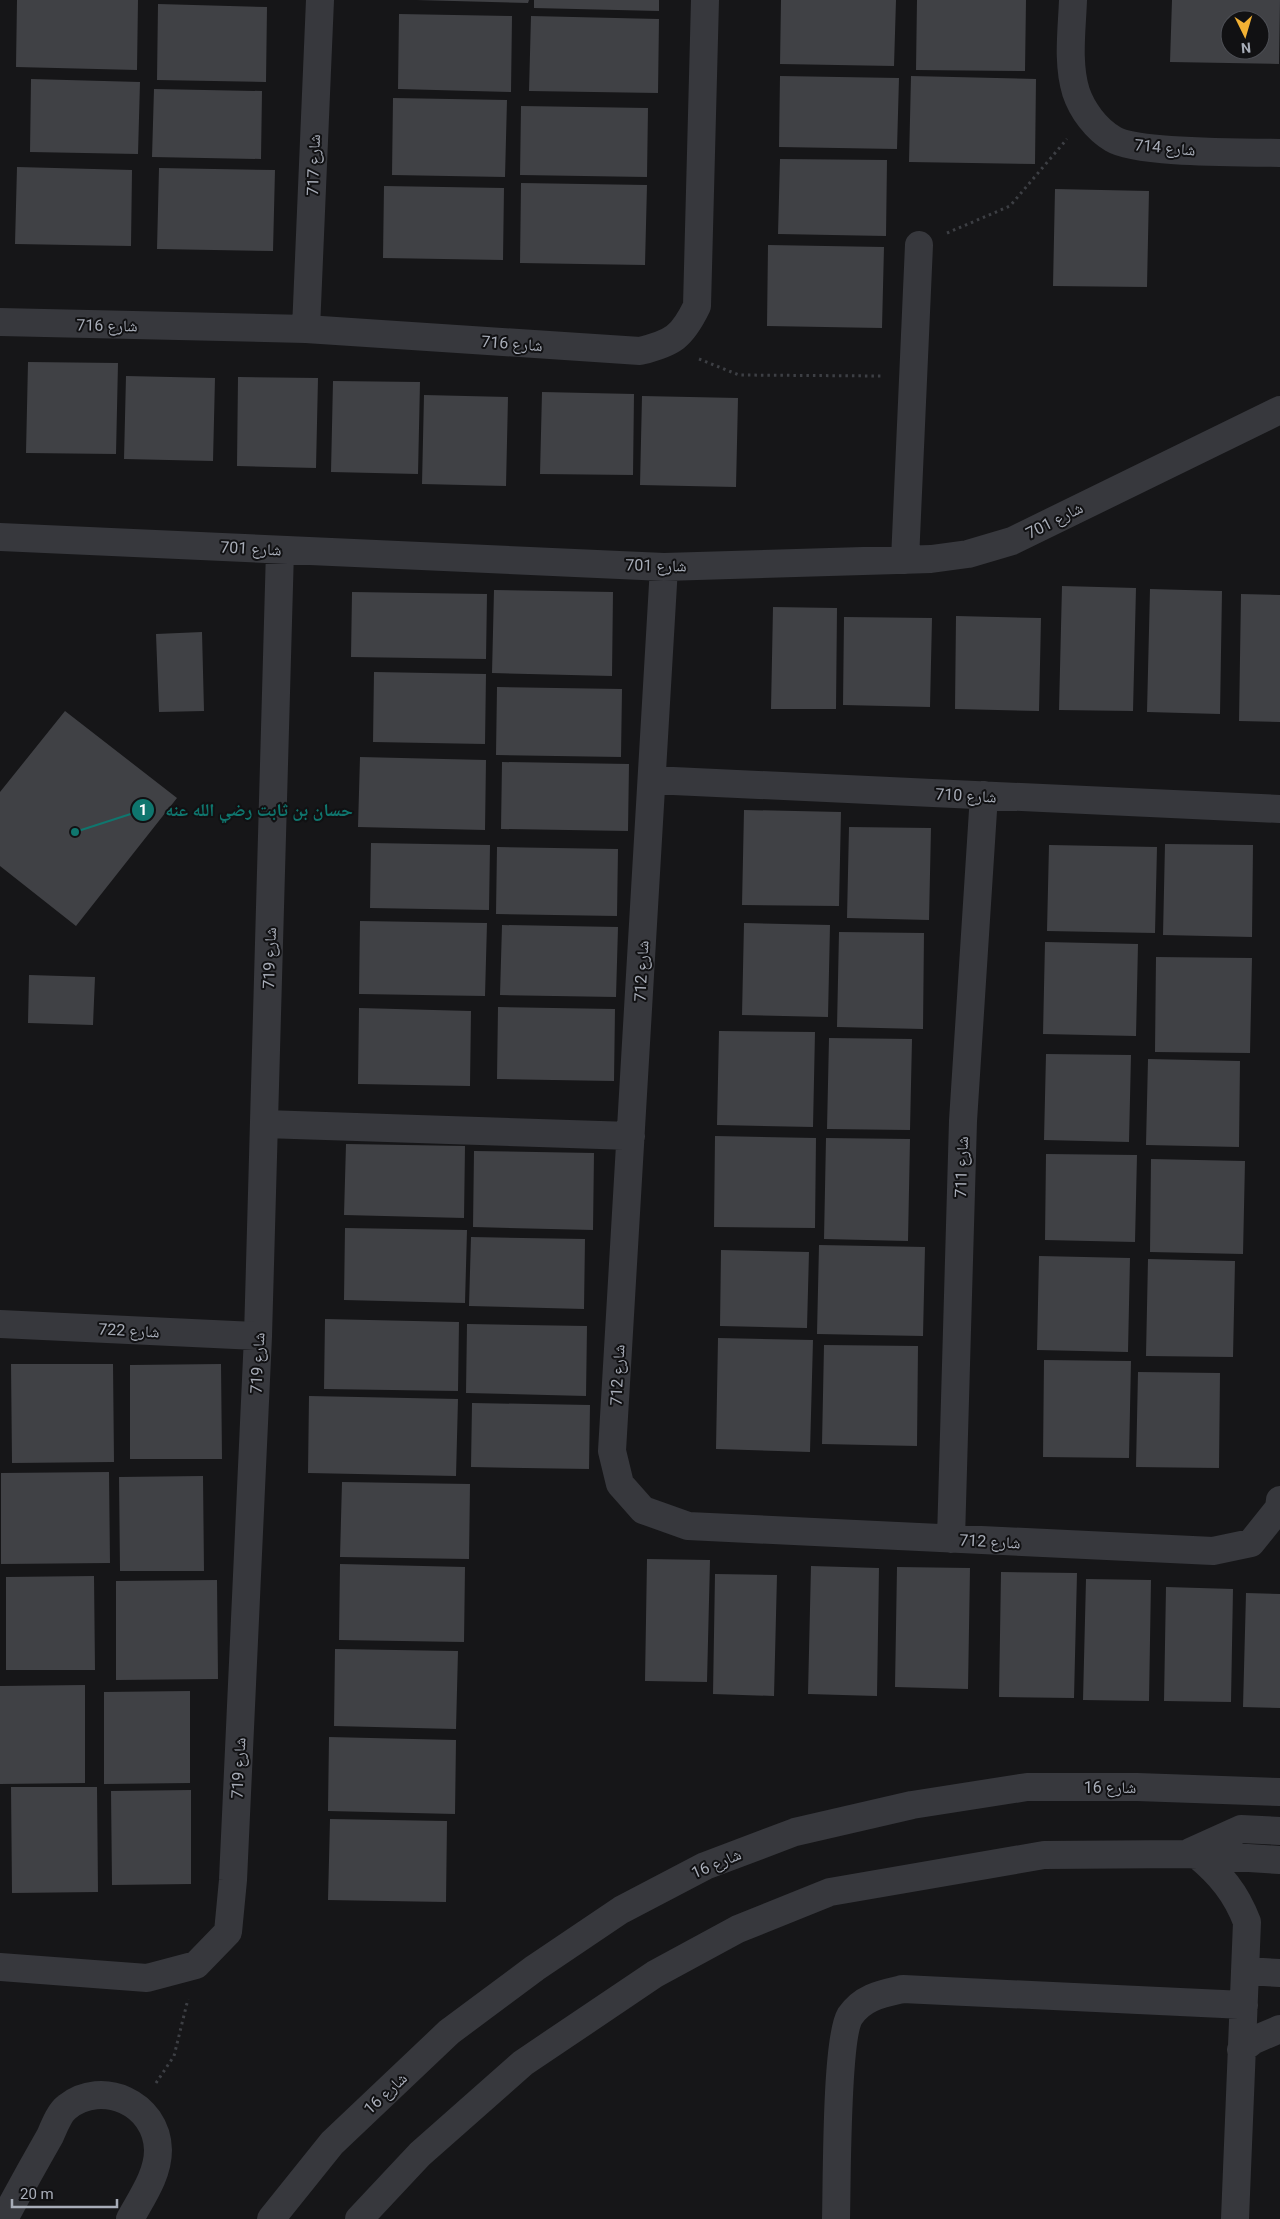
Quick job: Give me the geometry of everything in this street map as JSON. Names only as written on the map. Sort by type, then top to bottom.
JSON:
[{"type":"street","name":"شارع 717","points":[[306,329],[320,0]]},
{"type":"street","name":"شارع 716","points":[[0,322],[306,329],[640,351],[666,345],[687,326],[697,306],[705,0]]},
{"type":"street","name":"شارع 714","points":[[1073,0],[1072,56],[1076,91],[1087,115],[1114,140],[1142,148],[1280,153]]},
{"type":"street","points":[[905,560],[919,245]]},
{"type":"street","name":"شارع 701","points":[[0,537],[664,567],[905,560],[968,554],[1012,541],[1280,410]]},
{"type":"street","name":"شارع 719","points":[[196,1965],[228,1932],[230,1906],[258,1336],[280,550]]},
{"type":"street","name":"شارع 712","points":[[664,567],[612,1452],[620,1484],[643,1510],[688,1526],[1213,1551],[1251,1543],[1279,1508],[1280,1500]]},
{"type":"street","name":"شارع 710","points":[[652,780],[1280,809]]},
{"type":"street","name":"شارع 711","points":[[951,1539],[963,1121],[984,795]]},
{"type":"street","points":[[264,1124],[631,1136]]},
{"type":"street","name":"شارع 722","points":[[0,1324],[258,1336]]},
{"type":"street","name":"شارع 16","points":[[272,2219],[332,2143],[450,2032],[535,1968],[621,1910],[705,1866],[795,1832],[912,1805],[1027,1787],[1137,1787],[1280,1792]]},
{"type":"street","points":[[1191,1854],[1241,1829],[1280,1831]]},
{"type":"street","points":[[1191,1854],[1227,1883],[1240,1902],[1247,1922],[1235,2219]]},
{"type":"street","points":[[359,2219],[420,2154],[523,2063],[655,1974],[738,1928],[830,1892],[1044,1855],[1191,1854],[1280,1860]]},
{"type":"street","points":[[0,1967],[147,1978],[196,1965]]},
{"type":"street","points":[[1245,1971],[1280,1973]]},
{"type":"street","points":[[836,2219],[842,2053],[849,2018],[861,2003],[872,1996],[902,1988],[1244,2005]]},
{"type":"street","points":[[1241,2050],[1254,2040],[1280,2029]]},
{"type":"street","points":[[4,2219],[65,2108],[84,2096],[107,2094],[124,2099],[139,2108],[152,2126],[158,2147],[157,2164],[150,2183],[130,2219]]},
{"type":"path","points":[[919,245],[1010,206],[1087,115]]},
{"type":"path","points":[[666,345],[739,375],[913,376]]},
{"type":"path","points":[[139,2108],[174,2056],[196,1965]]},
{"type":"building","points":[[17,0],[138,0],[137,70],[16,67]]},
{"type":"building","points":[[416,0],[529,0],[528,3]]},
{"type":"building","points":[[534,0],[659,0],[659,11],[534,8]]},
{"type":"building","points":[[781,0],[896,0],[894,66],[780,64]]},
{"type":"building","points":[[917,0],[1026,0],[1025,71],[916,70]]},
{"type":"building","points":[[1172,0],[1280,0],[1279,64],[1170,62]]},
{"type":"building","points":[[158,4],[267,7],[266,82],[157,80]]},
{"type":"building","points":[[399,14],[512,16],[511,92],[398,89]]},
{"type":"building","points":[[531,16],[659,19],[658,93],[529,91]]},
{"type":"building","points":[[780,76],[899,78],[897,149],[779,147]]},
{"type":"building","points":[[911,76],[1036,79],[1035,164],[909,162]]},
{"type":"building","points":[[31,79],[140,82],[138,154],[30,152]]},
{"type":"building","points":[[154,89],[262,91],[261,159],[152,157]]},
{"type":"building","points":[[393,98],[507,100],[505,177],[392,175]]},
{"type":"building","points":[[521,106],[648,108],[647,177],[520,175]]},
{"type":"building","points":[[780,159],[887,160],[886,236],[778,234]]},
{"type":"building","points":[[17,167],[132,170],[131,246],[15,244]]},
{"type":"building","points":[[159,168],[275,170],[273,251],[157,249]]},
{"type":"building","points":[[521,183],[647,185],[645,265],[520,263]]},
{"type":"building","points":[[384,186],[504,188],[503,260],[383,258]]},
{"type":"building","points":[[1055,189],[1149,191],[1147,287],[1053,286]]},
{"type":"building","points":[[768,245],[884,247],[882,328],[767,326]]},
{"type":"building","points":[[28,362],[118,363],[116,454],[26,453]]},
{"type":"building","points":[[126,376],[215,378],[213,461],[124,459]]},
{"type":"building","points":[[238,377],[318,378],[316,468],[237,466]]},
{"type":"building","points":[[333,381],[420,382],[418,474],[331,472]]},
{"type":"building","points":[[542,392],[634,394],[633,475],[540,474]]},
{"type":"building","points":[[424,395],[508,397],[506,486],[422,484]]},
{"type":"building","points":[[642,396],[738,398],[736,487],[640,485]]},
{"type":"building","points":[[1062,586],[1136,588],[1133,711],[1059,710]]},
{"type":"building","points":[[1150,589],[1222,591],[1220,714],[1147,712]]},
{"type":"building","points":[[494,590],[613,592],[612,676],[492,673]]},
{"type":"building","points":[[352,592],[487,594],[486,659],[351,657]]},
{"type":"building","points":[[1241,594],[1280,595],[1280,722],[1239,721]]},
{"type":"building","points":[[773,607],[837,608],[836,709],[771,709]]},
{"type":"building","points":[[956,616],[1041,618],[1039,711],[955,709]]},
{"type":"building","points":[[844,617],[932,618],[930,707],[843,705]]},
{"type":"building","points":[[202,632],[204,711],[159,712],[156,634]]},
{"type":"building","points":[[374,672],[486,674],[485,744],[373,742]]},
{"type":"building","points":[[497,687],[622,689],[621,757],[496,755]]},
{"type":"building","points":[[65,711],[177,798],[76,926],[0,866],[0,792]]},
{"type":"building","points":[[360,757],[486,760],[485,830],[358,827]]},
{"type":"building","points":[[502,762],[629,764],[628,831],[501,829]]},
{"type":"building","points":[[744,810],[841,812],[839,906],[742,905]]},
{"type":"building","points":[[849,827],[931,828],[929,920],[847,918]]},
{"type":"building","points":[[371,843],[490,845],[489,910],[370,908]]},
{"type":"building","points":[[1165,844],[1253,845],[1252,937],[1163,935]]},
{"type":"building","points":[[1049,845],[1157,847],[1155,933],[1047,931]]},
{"type":"building","points":[[497,847],[618,849],[617,916],[496,914]]},
{"type":"building","points":[[360,921],[487,923],[485,996],[359,994]]},
{"type":"building","points":[[744,923],[830,925],[828,1017],[742,1015]]},
{"type":"building","points":[[502,925],[618,927],[616,997],[500,995]]},
{"type":"building","points":[[839,932],[924,933],[923,1029],[837,1027]]},
{"type":"building","points":[[1045,942],[1138,944],[1136,1036],[1043,1034]]},
{"type":"building","points":[[1156,957],[1252,958],[1250,1053],[1155,1052]]},
{"type":"building","points":[[29,975],[95,977],[93,1025],[28,1023]]},
{"type":"building","points":[[498,1007],[615,1009],[614,1081],[497,1079]]},
{"type":"building","points":[[359,1008],[471,1011],[470,1086],[358,1084]]},
{"type":"building","points":[[719,1031],[815,1032],[813,1127],[717,1125]]},
{"type":"building","points":[[829,1038],[912,1039],[910,1130],[827,1129]]},
{"type":"building","points":[[1046,1054],[1131,1055],[1129,1142],[1044,1140]]},
{"type":"building","points":[[1148,1059],[1240,1061],[1239,1147],[1146,1145]]},
{"type":"building","points":[[715,1136],[816,1138],[815,1228],[714,1227]]},
{"type":"building","points":[[826,1138],[910,1139],[908,1241],[824,1239]]},
{"type":"building","points":[[346,1144],[465,1146],[464,1218],[344,1215]]},
{"type":"building","points":[[474,1151],[594,1153],[593,1230],[473,1227]]},
{"type":"building","points":[[1046,1154],[1137,1155],[1135,1242],[1045,1240]]},
{"type":"building","points":[[1151,1159],[1245,1161],[1243,1254],[1150,1252]]},
{"type":"building","points":[[345,1228],[467,1230],[465,1303],[344,1300]]},
{"type":"building","points":[[471,1237],[585,1239],[584,1309],[469,1306]]},
{"type":"building","points":[[819,1245],[925,1247],[923,1336],[817,1334]]},
{"type":"building","points":[[721,1250],[809,1252],[807,1328],[720,1326]]},
{"type":"building","points":[[1039,1256],[1130,1258],[1128,1352],[1037,1350]]},
{"type":"building","points":[[1148,1259],[1235,1261],[1233,1357],[1146,1356]]},
{"type":"building","points":[[325,1319],[459,1322],[458,1391],[324,1389]]},
{"type":"building","points":[[467,1324],[587,1326],[586,1396],[466,1393]]},
{"type":"building","points":[[718,1338],[813,1340],[810,1452],[716,1449]]},
{"type":"building","points":[[824,1345],[918,1346],[917,1446],[822,1444]]},
{"type":"building","points":[[1044,1360],[1131,1361],[1129,1458],[1043,1457]]},
{"type":"building","points":[[11,1364],[113,1364],[114,1462],[12,1463]]},
{"type":"building","points":[[221,1364],[222,1459],[130,1459],[130,1365]]},
{"type":"building","points":[[1138,1372],[1220,1373],[1219,1468],[1136,1467]]},
{"type":"building","points":[[309,1396],[458,1399],[456,1476],[308,1473]]},
{"type":"building","points":[[472,1403],[590,1405],[589,1469],[471,1467]]},
{"type":"building","points":[[109,1472],[110,1563],[1,1564],[1,1473]]},
{"type":"building","points":[[203,1476],[204,1571],[120,1571],[119,1477]]},
{"type":"building","points":[[342,1482],[470,1484],[469,1559],[340,1557]]},
{"type":"building","points":[[647,1559],[710,1560],[707,1682],[645,1681]]},
{"type":"building","points":[[340,1564],[465,1567],[464,1642],[339,1640]]},
{"type":"building","points":[[811,1566],[879,1568],[877,1696],[808,1694]]},
{"type":"building","points":[[897,1567],[970,1568],[968,1689],[895,1687]]},
{"type":"building","points":[[1001,1572],[1077,1573],[1074,1698],[999,1697]]},
{"type":"building","points":[[715,1574],[777,1575],[774,1696],[713,1694]]},
{"type":"building","points":[[94,1576],[95,1670],[6,1670],[6,1577]]},
{"type":"building","points":[[1086,1579],[1151,1580],[1149,1701],[1083,1700]]},
{"type":"building","points":[[217,1580],[218,1679],[116,1680],[116,1581]]},
{"type":"building","points":[[1166,1587],[1233,1589],[1231,1702],[1164,1701]]},
{"type":"building","points":[[1246,1593],[1280,1594],[1280,1708],[1243,1707]]},
{"type":"building","points":[[335,1649],[458,1651],[456,1729],[334,1726]]},
{"type":"building","points":[[85,1685],[85,1783],[0,1784],[0,1686]]},
{"type":"building","points":[[190,1691],[190,1783],[104,1784],[104,1692]]},
{"type":"building","points":[[329,1737],[456,1740],[455,1814],[328,1811]]},
{"type":"building","points":[[11,1787],[97,1787],[98,1892],[12,1893]]},
{"type":"building","points":[[191,1790],[191,1884],[112,1885],[111,1791]]},
{"type":"building","points":[[330,1819],[447,1821],[446,1902],[328,1900]]},
{"type":"place","name":"حسان بن ثابت رضي الله عنه","points":[[75,832]]}]
